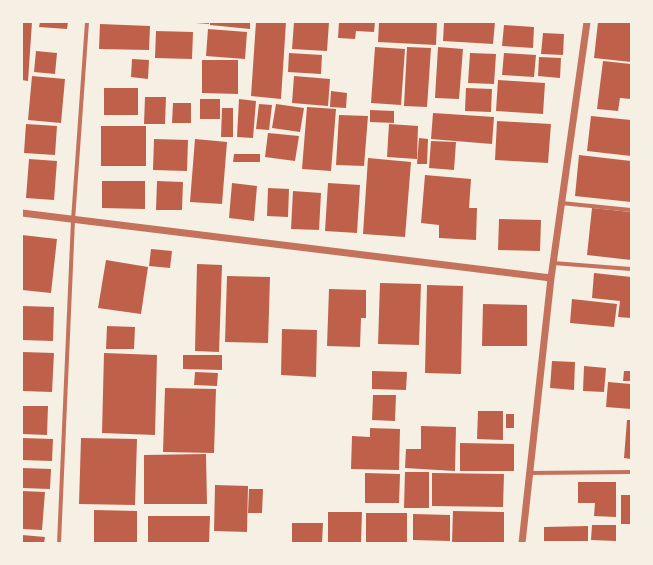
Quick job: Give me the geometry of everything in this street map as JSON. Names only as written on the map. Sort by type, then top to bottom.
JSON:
[{"type":"street","points":[[59,543],[73,220],[87,22]]},
{"type":"street","points":[[522,543],[551,278],[587,22]]},
{"type":"street","points":[[561,203],[631,210]]},
{"type":"street","points":[[22,213],[551,278]]},
{"type":"street","points":[[553,263],[631,269]]},
{"type":"street","points":[[530,473],[631,472]]},
{"type":"building","points":[[22,22],[32,22],[28,81],[22,80]]},
{"type":"building","points":[[40,22],[68,22],[67,29],[39,27]]},
{"type":"building","points":[[183,22],[209,22],[209,24]]},
{"type":"building","points":[[210,22],[250,22],[250,29],[210,25]]},
{"type":"building","points":[[256,22],[286,22],[281,99],[251,96]]},
{"type":"building","points":[[294,22],[329,22],[327,51],[292,49]]},
{"type":"building","points":[[339,22],[375,22],[374,32],[356,31],[355,39],[338,38]]},
{"type":"building","points":[[379,22],[437,22],[436,45],[378,42]]},
{"type":"building","points":[[444,22],[495,22],[493,44],[443,41]]},
{"type":"building","points":[[598,22],[631,22],[631,62],[594,58]]},
{"type":"building","points":[[100,24],[150,26],[149,50],[99,49]]},
{"type":"building","points":[[504,25],[534,27],[533,48],[502,46]]},
{"type":"building","points":[[208,29],[247,32],[245,59],[206,56]]},
{"type":"building","points":[[156,31],[193,32],[192,59],[155,58]]},
{"type":"building","points":[[543,33],[564,34],[563,55],[541,54]]},
{"type":"building","points":[[375,47],[405,49],[401,105],[371,103]]},
{"type":"building","points":[[407,47],[431,48],[427,107],[404,106]]},
{"type":"building","points":[[438,47],[463,49],[459,99],[435,98]]},
{"type":"building","points":[[36,51],[57,53],[55,74],[34,72]]},
{"type":"building","points":[[289,53],[322,55],[321,74],[288,72]]},
{"type":"building","points":[[470,53],[496,54],[494,84],[468,83]]},
{"type":"building","points":[[504,53],[536,55],[534,77],[502,75]]},
{"type":"building","points":[[539,57],[561,58],[560,78],[538,76]]},
{"type":"building","points":[[132,59],[149,60],[148,79],[131,77]]},
{"type":"building","points":[[202,60],[238,60],[238,94],[202,93]]},
{"type":"building","points":[[603,61],[631,64],[631,99],[620,98],[618,111],[597,109]]},
{"type":"building","points":[[32,76],[65,79],[61,123],[28,120]]},
{"type":"building","points":[[294,76],[330,79],[328,106],[292,103]]},
{"type":"building","points":[[498,80],[545,83],[543,114],[496,111]]},
{"type":"building","points":[[104,88],[138,88],[138,115],[104,115]]},
{"type":"building","points":[[466,88],[492,89],[491,112],[465,111]]},
{"type":"building","points":[[331,91],[347,93],[346,108],[330,107]]},
{"type":"building","points":[[145,97],[166,97],[165,124],[144,124]]},
{"type":"building","points":[[200,99],[220,99],[220,119],[200,119]]},
{"type":"building","points":[[239,99],[256,101],[253,138],[237,137]]},
{"type":"building","points":[[173,103],[191,103],[191,123],[172,123]]},
{"type":"building","points":[[259,104],[272,105],[269,130],[256,129]]},
{"type":"building","points":[[276,104],[304,108],[300,132],[272,128]]},
{"type":"building","points":[[307,107],[336,109],[331,171],[302,169]]},
{"type":"building","points":[[222,108],[233,108],[233,137],[221,137]]},
{"type":"building","points":[[370,110],[394,111],[394,123],[370,122]]},
{"type":"building","points":[[433,113],[494,117],[492,144],[431,139]]},
{"type":"building","points":[[339,115],[368,116],[364,166],[336,165]]},
{"type":"building","points":[[591,116],[631,120],[631,156],[587,151]]},
{"type":"building","points":[[497,121],[551,124],[548,163],[495,160]]},
{"type":"building","points":[[26,124],[57,126],[55,155],[24,153]]},
{"type":"building","points":[[389,124],[418,126],[417,159],[387,157]]},
{"type":"building","points":[[101,126],[146,126],[146,166],[101,166]]},
{"type":"building","points":[[268,133],[299,136],[295,161],[265,157]]},
{"type":"building","points":[[419,138],[428,139],[427,164],[417,164]]},
{"type":"building","points":[[154,139],[188,140],[187,171],[153,170]]},
{"type":"building","points":[[195,139],[227,142],[222,204],[190,202]]},
{"type":"building","points":[[431,141],[456,142],[454,170],[429,168]]},
{"type":"building","points":[[234,154],[260,154],[260,162],[233,162]]},
{"type":"building","points":[[579,155],[631,161],[631,202],[575,196]]},
{"type":"building","points":[[368,158],[411,162],[405,237],[363,234]]},
{"type":"building","points":[[29,159],[57,161],[54,200],[26,198]]},
{"type":"building","points":[[425,175],[471,179],[469,208],[477,208],[476,240],[439,238],[439,225],[421,223]]},
{"type":"building","points":[[102,181],[145,181],[145,209],[102,208]]},
{"type":"building","points":[[157,181],[183,182],[182,210],[156,210]]},
{"type":"building","points":[[232,183],[257,186],[254,221],[229,218]]},
{"type":"building","points":[[328,183],[360,185],[357,233],[325,231]]},
{"type":"building","points":[[268,188],[289,189],[288,217],[267,216]]},
{"type":"building","points":[[293,191],[321,193],[319,230],[291,229]]},
{"type":"building","points":[[592,208],[631,212],[631,260],[587,255]]},
{"type":"building","points":[[499,219],[541,220],[540,251],[498,250]]},
{"type":"building","points":[[22,235],[57,239],[51,293],[22,290]]},
{"type":"building","points":[[151,249],[172,251],[170,268],[149,266]]},
{"type":"building","points":[[106,260],[148,267],[141,314],[98,308]]},
{"type":"building","points":[[197,264],[222,265],[219,352],[195,351]]},
{"type":"building","points":[[594,273],[631,277],[631,318],[618,317],[620,301],[592,298]]},
{"type":"building","points":[[227,276],[270,277],[268,343],[225,342]]},
{"type":"building","points":[[380,283],[421,284],[419,345],[378,344]]},
{"type":"building","points":[[427,285],[463,286],[461,374],[425,373]]},
{"type":"building","points":[[329,289],[366,290],[366,318],[361,318],[360,347],[327,346]]},
{"type":"building","points":[[572,299],[617,304],[614,327],[570,323]]},
{"type":"building","points":[[483,304],[527,305],[527,346],[482,346]]},
{"type":"building","points":[[22,306],[54,307],[53,341],[22,340]]},
{"type":"building","points":[[107,326],[135,327],[134,349],[106,349]]},
{"type":"building","points":[[282,329],[317,330],[316,377],[281,375]]},
{"type":"building","points":[[22,352],[54,353],[52,392],[22,391]]},
{"type":"building","points":[[104,353],[157,355],[155,435],[102,433]]},
{"type":"building","points":[[183,355],[222,355],[222,370],[183,369]]},
{"type":"building","points":[[552,361],[575,362],[574,390],[550,388]]},
{"type":"building","points":[[584,366],[606,368],[604,392],[583,391]]},
{"type":"building","points":[[372,371],[407,372],[406,390],[372,389]]},
{"type":"building","points":[[624,371],[631,371],[631,381],[623,381]]},
{"type":"building","points":[[195,372],[218,373],[217,386],[194,385]]},
{"type":"building","points":[[608,382],[631,384],[631,409],[606,407]]},
{"type":"building","points":[[165,388],[216,389],[214,453],[163,452]]},
{"type":"building","points":[[373,395],[396,395],[395,421],[372,420]]},
{"type":"building","points":[[22,406],[48,406],[47,435],[22,434]]},
{"type":"building","points":[[478,411],[503,411],[503,440],[477,439]]},
{"type":"building","points":[[506,414],[514,414],[514,428],[506,428]]},
{"type":"building","points":[[627,420],[631,420],[631,459],[624,458]]},
{"type":"building","points":[[421,426],[456,427],[455,471],[405,468],[406,449],[421,449]]},
{"type":"building","points":[[370,428],[400,429],[399,470],[351,469],[352,436],[370,437]]},
{"type":"building","points":[[22,438],[53,439],[52,461],[22,460]]},
{"type":"building","points":[[81,438],[137,439],[135,505],[79,504]]},
{"type":"building","points":[[460,443],[514,444],[514,471],[460,471]]},
{"type":"building","points":[[206,454],[207,504],[144,504],[144,455]]},
{"type":"building","points":[[22,468],[51,469],[50,489],[22,488]]},
{"type":"building","points":[[405,472],[429,472],[429,508],[404,508]]},
{"type":"building","points":[[365,473],[400,474],[399,503],[365,503]]},
{"type":"building","points":[[432,473],[504,474],[503,507],[432,506]]},
{"type":"building","points":[[578,482],[616,482],[616,517],[594,516],[595,503],[578,503]]},
{"type":"building","points":[[215,485],[248,486],[247,532],[214,531]]},
{"type":"building","points":[[249,489],[263,489],[262,513],[248,513]]},
{"type":"building","points":[[22,491],[45,492],[42,530],[22,529]]},
{"type":"building","points":[[621,495],[631,495],[631,524],[621,524]]},
{"type":"building","points":[[94,510],[137,511],[137,543],[94,543]]},
{"type":"building","points":[[453,511],[504,512],[504,543],[452,543]]},
{"type":"building","points":[[328,512],[362,512],[361,543],[328,543]]},
{"type":"building","points":[[366,513],[407,513],[407,543],[366,543]]},
{"type":"building","points":[[413,514],[450,515],[450,541],[413,540]]},
{"type":"building","points":[[148,516],[210,516],[209,543],[148,543]]},
{"type":"building","points":[[292,523],[323,523],[322,543],[292,543]]},
{"type":"building","points":[[592,525],[616,525],[616,541],[591,540]]},
{"type":"building","points":[[588,526],[588,541],[544,541],[544,527]]},
{"type":"building","points":[[22,535],[45,537],[44,543],[22,543]]}]
